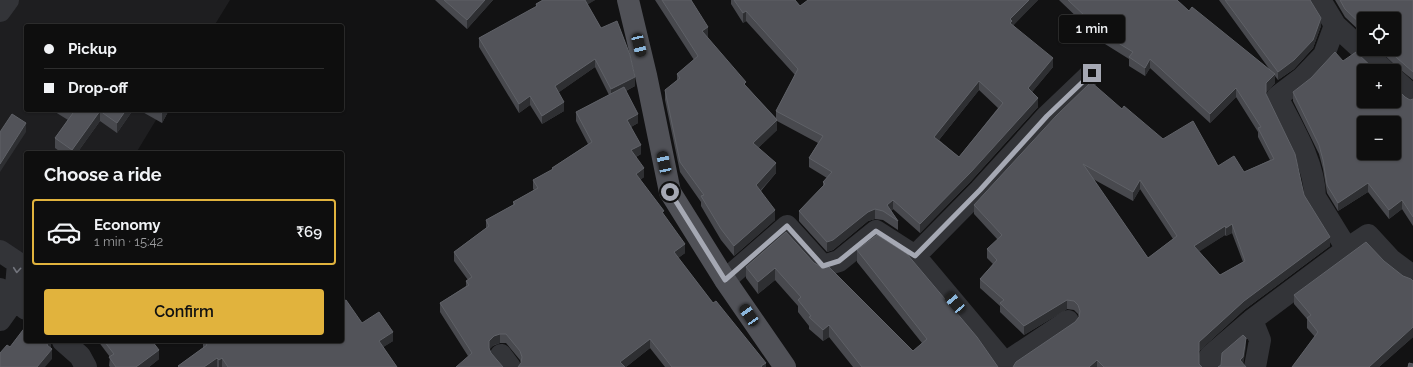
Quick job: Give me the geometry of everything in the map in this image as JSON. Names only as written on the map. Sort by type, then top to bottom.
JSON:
[{"type":"main road","points":[[628,0],[646,75],[670,192],[780,365]]},
{"type":"street","points":[[0,11],[8,0]]},
{"type":"street","points":[[1320,0],[1335,25],[1377,64]]},
{"type":"street","points":[[1335,25],[1324,55],[1302,78],[1277,97],[1304,151],[1315,188],[1315,197],[1347,249]]},
{"type":"street","points":[[915,256],[980,190],[1047,116],[1092,73]]},
{"type":"street","points":[[1401,85],[1413,96]]},
{"type":"street","points":[[725,280],[787,226],[823,266],[839,261],[876,231],[915,256],[1005,365],[1068,321]]},
{"type":"street","points":[[1210,367],[1210,356],[1252,320],[1368,235],[1391,260],[1413,276]]},
{"type":"street","points":[[0,251],[18,263],[14,299],[0,320]]},
{"type":"street","points":[[1252,320],[1260,340],[1256,367]]},
{"type":"street","points":[[64,343],[79,363]]},
{"type":"shaded area","points":[[0,0],[230,0],[215,24],[24,24],[24,112],[161,112],[137,151],[24,151],[24,273],[0,259]]},
{"type":"building","points":[[444,0],[485,0],[467,20]]},
{"type":"building","points":[[543,0],[585,0],[601,28],[617,21],[630,55],[635,77],[611,89],[595,59],[555,86],[564,102],[542,116],[530,96],[519,104],[479,38],[537,6],[536,4]]},
{"type":"building","points":[[662,0],[691,0],[708,27],[702,31],[746,82],[744,84],[777,120],[753,143],[776,163],[756,185],[775,210],[734,246],[721,229],[701,196],[704,195],[680,162],[665,90],[680,78],[677,74],[698,56]]},
{"type":"building","points":[[734,0],[795,0],[800,6],[808,0],[1029,0],[1010,19],[1012,21],[1010,23],[1053,58],[1028,88],[1038,98],[971,172],[920,224],[893,200],[887,205],[898,221],[883,211],[875,209],[868,212],[833,240],[827,242],[799,211],[825,184],[823,182],[832,172],[809,158],[823,136],[776,111],[798,69],[746,11],[743,13]],"holes":[[[979,81],[1003,103],[959,157],[934,137]]]},
{"type":"building","points":[[1068,0],[1177,0],[1189,11],[1192,7],[1275,74],[1266,83],[1266,94],[1295,154],[1304,195],[1330,237],[1244,301],[1199,342],[1199,364],[1202,367],[1104,367],[1097,360],[1089,367],[1013,367],[1016,362],[1075,322],[1079,317],[1080,311],[1078,305],[1074,301],[1067,300],[1024,326],[1000,303],[1004,300],[980,279],[997,260],[987,249],[1002,235],[974,205],[1056,116],[1091,82],[1122,109],[1124,106],[1163,139],[1193,121],[1218,166],[1234,156],[1244,172],[1274,159],[1258,128],[1261,127],[1236,88],[1210,114],[1150,59],[1145,68],[1129,57],[1133,52],[1105,35]],"holes":[[[1083,164],[1133,192],[1140,180],[1177,236],[1148,258]],[[1232,224],[1245,261],[1220,275],[1194,246],[1225,226],[1226,228]]]},
{"type":"building","points":[[1225,0],[1310,0],[1321,18],[1313,40],[1294,60],[1278,72]]},
{"type":"building","points":[[1340,0],[1413,0],[1413,72],[1395,56],[1401,56],[1401,12],[1357,12],[1357,20],[1345,9]]},
{"type":"building","points":[[1335,52],[1343,61],[1356,52],[1357,56],[1360,56],[1369,64],[1357,64],[1357,108],[1401,108],[1401,93],[1410,100],[1413,99],[1413,217],[1402,200],[1389,210],[1368,183],[1338,203],[1327,185],[1319,145],[1293,92],[1311,78]]},
{"type":"building","points":[[624,87],[638,114],[627,120],[641,145],[631,150],[644,168],[636,174],[664,211],[662,212],[685,244],[674,252],[713,303],[716,301],[766,363],[761,366],[762,367],[672,367],[650,339],[620,362],[625,367],[518,367],[521,363],[522,357],[520,351],[506,334],[500,334],[494,336],[489,341],[489,348],[491,353],[503,367],[456,367],[472,353],[440,303],[469,285],[466,281],[472,277],[454,252],[489,226],[486,220],[515,204],[513,202],[538,188],[533,180],[553,169],[552,168],[592,142],[576,112]]},
{"type":"building","points":[[72,112],[99,112],[72,150],[55,138],[73,113]]},
{"type":"building","points":[[101,112],[125,112],[117,123]]},
{"type":"building","points":[[12,114],[26,123],[0,164],[0,132]]},
{"type":"building","points":[[786,232],[814,263],[820,266],[828,266],[913,351],[927,339],[857,250],[877,235],[907,254],[977,337],[998,367],[862,367],[829,325],[823,330],[809,317],[811,316],[798,300],[801,297],[775,268],[758,282],[746,267]]},
{"type":"building","points":[[1366,242],[1384,261],[1403,276],[1413,281],[1413,327],[1369,367],[1292,367],[1318,332],[1307,318],[1311,315],[1294,295]]},
{"type":"building","points":[[346,300],[362,323],[379,312],[393,332],[379,341],[397,367],[228,367],[222,358],[219,360],[217,358],[204,367],[178,366],[207,345],[206,343],[344,343],[344,301]]},
{"type":"building","points":[[24,329],[24,343],[48,343],[47,345],[52,349],[37,367],[0,367],[0,353],[7,345],[10,347]]},
{"type":"building","points":[[1243,335],[1246,338],[1243,357],[1240,360],[1246,367],[1218,367],[1221,365],[1222,353]]},
{"type":"building","points":[[106,343],[154,343],[159,350],[136,367],[116,367],[109,357],[114,354]]},
{"type":"building","points":[[1409,363],[1413,364],[1413,367],[1408,367]]},
{"type":"route","points":[[670,192],[725,280],[787,226],[823,266],[839,261],[876,231],[915,256],[980,190],[1047,116],[1092,73]]}]
